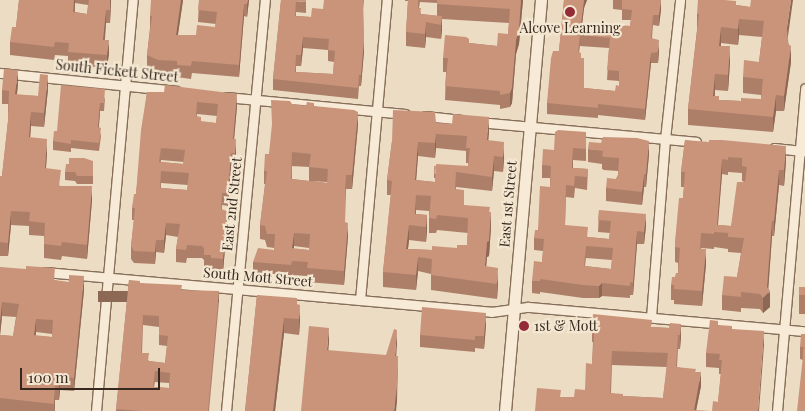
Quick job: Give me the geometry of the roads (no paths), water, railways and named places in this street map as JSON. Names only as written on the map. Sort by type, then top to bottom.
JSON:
[{"type":"street","points":[[96,411],[133,0]]},
{"type":"street","name":"East 2nd Street","points":[[226,411],[265,0]]},
{"type":"street","points":[[360,300],[387,0]]},
{"type":"street","name":"East 1st Street","points":[[505,411],[541,0]]},
{"type":"street","points":[[651,317],[665,139],[680,0]]},
{"type":"street","name":"South Fickett Street","points":[[0,72],[190,93]]},
{"type":"street","points":[[777,411],[802,151],[805,88]]},
{"type":"street","points":[[219,96],[704,142]]},
{"type":"street","points":[[761,147],[802,151]]},
{"type":"street","name":"South Mott Street","points":[[38,271],[491,312],[514,311],[528,307],[805,331]]},
{"type":"place","name":"Alcove Learning","points":[[570,12]]},
{"type":"place","name":"1st & Mott","points":[[524,326]]}]
